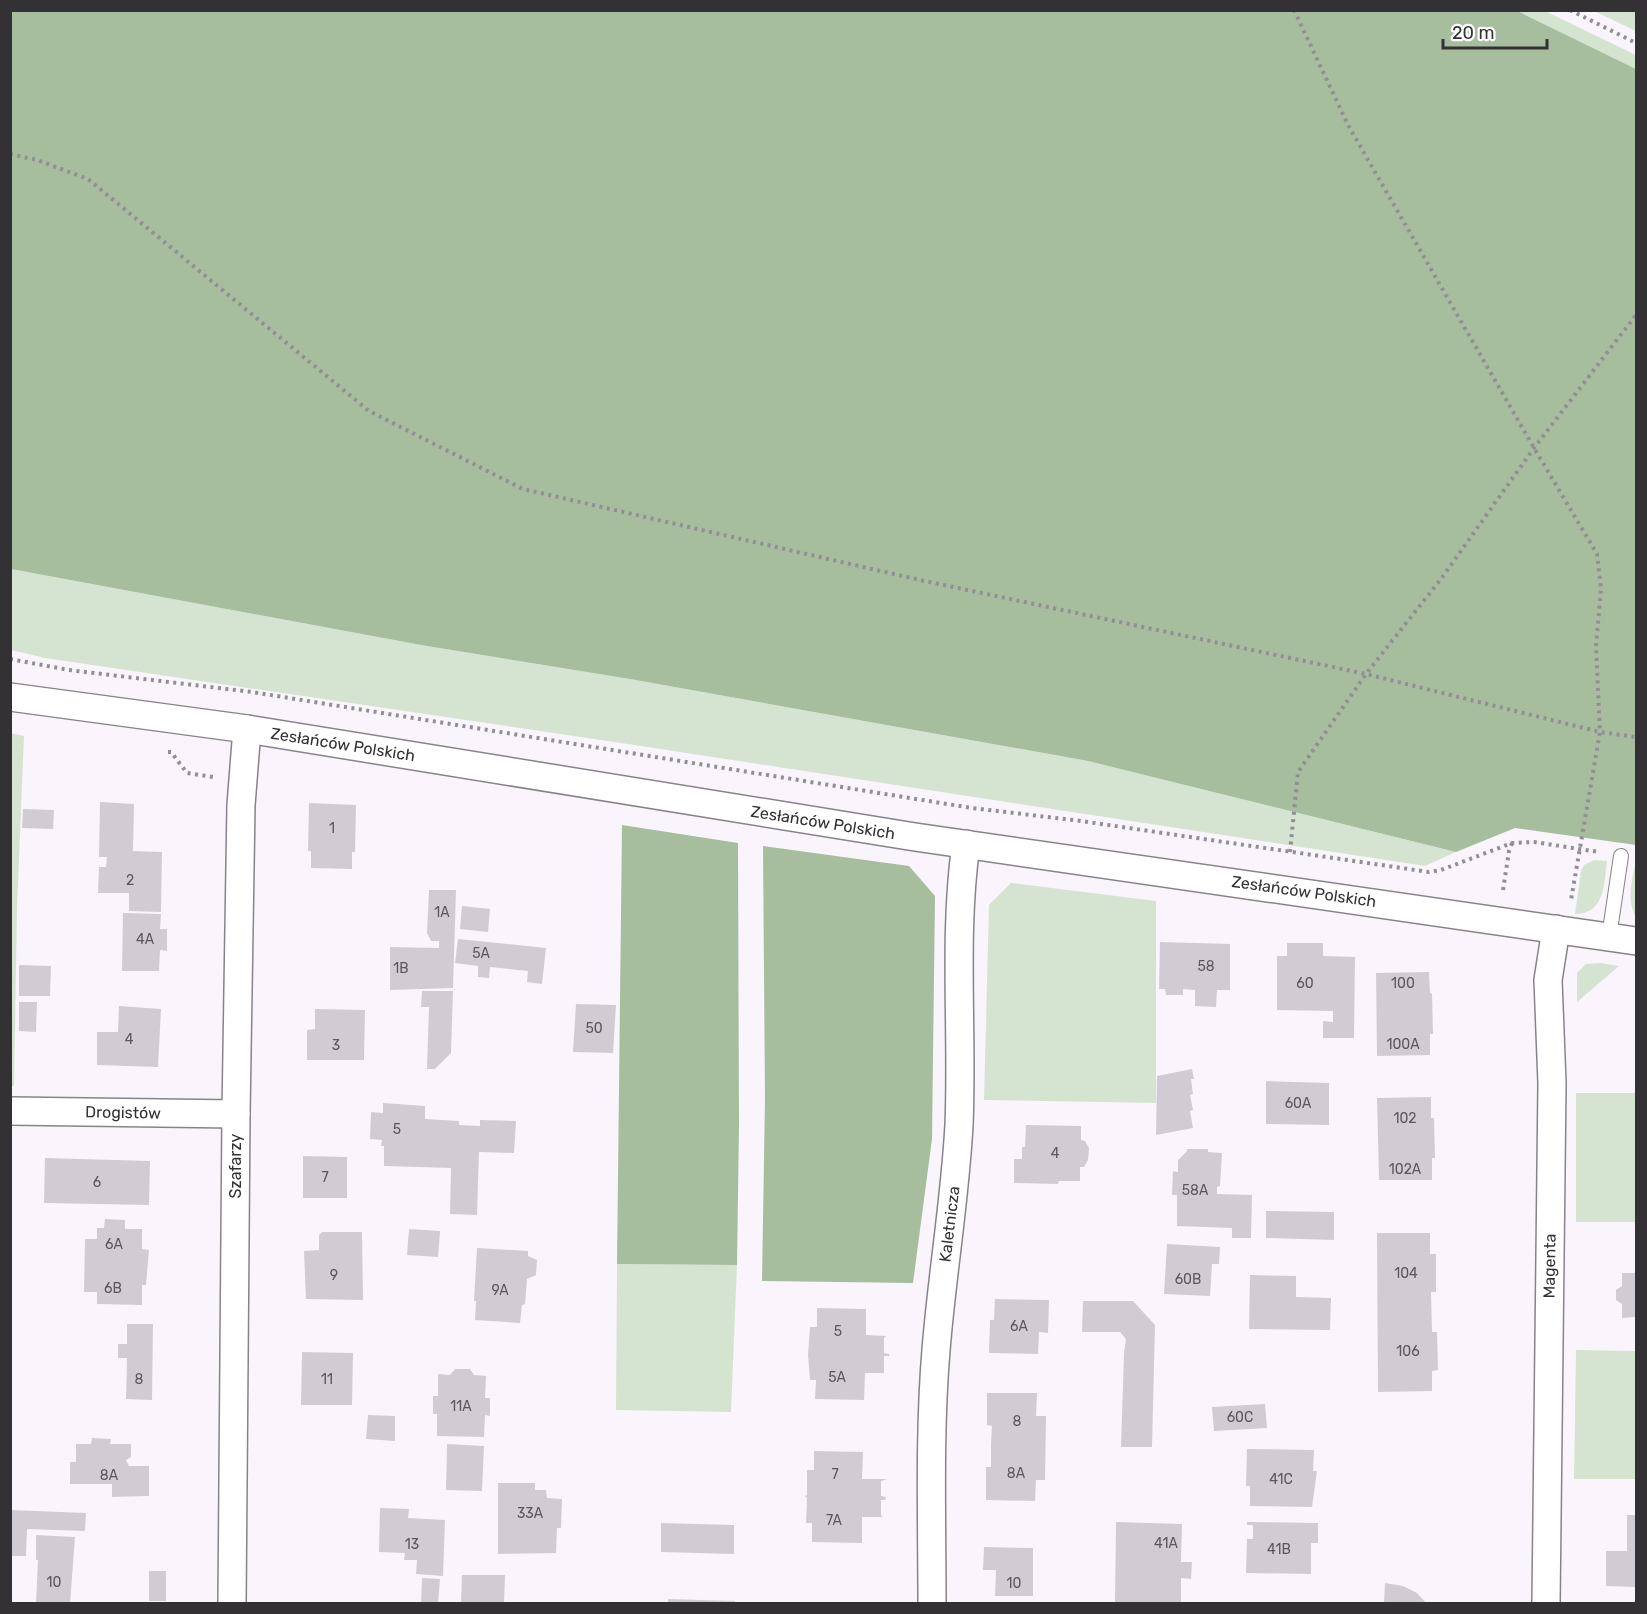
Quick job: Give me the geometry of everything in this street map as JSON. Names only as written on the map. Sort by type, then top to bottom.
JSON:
[{"type":"street","name":"Zesłańców Polskich","points":[[10,697],[247,729],[966,844],[1636,941]]},
{"type":"street","name":"Szafarzy","points":[[232,1604],[241,805],[247,729]]},
{"type":"street","name":"Kaletnicza","points":[[932,1604],[932,1424],[940,1294],[958,1146],[961,904],[966,844]]},
{"type":"street","name":"Magenta","points":[[1546,1604],[1552,1083],[1548,980],[1561,930]]},
{"type":"street","name":"Drogistów","points":[[10,1111],[236,1114]]},
{"type":"lane","points":[[1609,937],[1621,856]]},
{"type":"path","points":[[1294,10],[1348,125],[1597,554],[1601,588],[1596,646],[1600,732],[1579,849],[1561,930]]},
{"type":"path","points":[[1570,10],[1636,43]]},
{"type":"path","points":[[10,154],[37,160],[88,179],[369,411],[523,489],[920,580],[1366,674],[1600,732],[1636,737]]},
{"type":"path","points":[[1290,852],[1298,772],[1366,674],[1442,579],[1534,448],[1636,315]]},
{"type":"path","points":[[10,659],[69,670],[252,692],[972,808],[1429,872],[1441,870],[1512,843],[1534,842],[1621,856]]},
{"type":"path","points":[[1503,892],[1512,843]]},
{"type":"green space","points":[[1515,10],[1636,69],[1636,845],[1515,828],[1456,852],[1088,761],[630,679],[421,645],[11,569],[11,11]]},
{"type":"green space","points":[[1515,11],[1545,11],[1636,55],[1636,69]]},
{"type":"green space","points":[[1594,11],[1636,11],[1636,31]]},
{"type":"green space","points":[[11,569],[421,645],[630,679],[1088,761],[1456,852],[1425,866],[45,658],[11,650]]},
{"type":"green space","points":[[11,733],[24,736],[17,908],[14,1086],[11,1086]]},
{"type":"green space","points":[[622,825],[738,843],[737,1265],[617,1264]]},
{"type":"green space","points":[[763,846],[909,866],[935,896],[932,1139],[913,1283],[762,1281],[765,1098]]},
{"type":"green space","points":[[1594,860],[1607,861],[1601,896],[1592,909],[1585,913],[1575,914],[1581,871],[1584,865]]},
{"type":"green space","points":[[1636,864],[1636,917],[1630,898]]},
{"type":"green space","points":[[1011,883],[1156,901],[1156,1103],[984,1100],[989,905]]},
{"type":"green space","points":[[1600,963],[1619,966],[1577,1002],[1577,973],[1586,964]]},
{"type":"green space","points":[[1576,1093],[1636,1093],[1636,1222],[1576,1222]]},
{"type":"green space","points":[[617,1264],[737,1265],[731,1412],[616,1410]]},
{"type":"green space","points":[[1576,1350],[1636,1351],[1636,1479],[1574,1479]]},
{"type":"building","points":[[100,802],[134,804],[133,851],[162,852],[161,912],[129,911],[129,893],[98,893],[99,867],[106,867],[107,857],[99,857]]},
{"type":"building","points":[[309,803],[356,805],[355,852],[352,852],[352,869],[311,868],[311,851],[308,851]]},
{"type":"building","points":[[23,809],[54,810],[53,829],[22,828]]},
{"type":"building","points":[[429,890],[456,890],[453,988],[390,990],[390,947],[439,948],[439,941],[431,941],[427,933]]},
{"type":"building","points":[[462,906],[490,909],[488,932],[460,929]]},
{"type":"building","points":[[123,913],[161,914],[160,929],[167,929],[167,951],[160,950],[159,971],[122,971]]},
{"type":"building","points":[[458,939],[546,948],[542,984],[527,982],[528,971],[490,967],[489,978],[478,977],[478,966],[455,963]]},
{"type":"building","points":[[1160,942],[1230,944],[1230,990],[1217,990],[1216,1007],[1195,1006],[1195,990],[1183,989],[1183,995],[1166,995],[1165,989],[1159,989]]},
{"type":"building","points":[[1287,943],[1323,943],[1323,956],[1355,957],[1354,1038],[1323,1038],[1323,1021],[1333,1022],[1333,1011],[1277,1010],[1277,956],[1287,956]]},
{"type":"building","points":[[19,965],[51,966],[50,996],[19,996]]},
{"type":"building","points":[[1429,972],[1433,1034],[1430,1034],[1430,1055],[1377,1056],[1376,973]]},
{"type":"building","points":[[422,991],[453,991],[451,1053],[435,1069],[427,1069],[429,1007],[421,1007]]},
{"type":"building","points":[[19,1002],[37,1002],[36,1032],[19,1031]]},
{"type":"building","points":[[576,1004],[616,1005],[613,1053],[573,1052]]},
{"type":"building","points":[[119,1006],[161,1009],[158,1067],[97,1065],[97,1032],[118,1032]]},
{"type":"building","points":[[315,1009],[365,1010],[364,1060],[307,1060],[307,1030],[315,1029]]},
{"type":"building","points":[[1192,1069],[1193,1094],[1190,1095],[1193,1110],[1190,1111],[1193,1128],[1156,1135],[1157,1076]]},
{"type":"building","points":[[1266,1081],[1329,1083],[1329,1125],[1266,1124]]},
{"type":"building","points":[[1431,1097],[1435,1158],[1432,1158],[1432,1180],[1379,1180],[1377,1098]]},
{"type":"building","points":[[383,1103],[425,1106],[425,1119],[459,1121],[459,1125],[480,1126],[480,1120],[516,1121],[514,1153],[479,1152],[477,1215],[450,1214],[451,1168],[384,1166],[382,1140],[370,1139],[371,1112],[383,1113]]},
{"type":"building","points":[[1026,1125],[1081,1126],[1081,1140],[1085,1141],[1089,1148],[1088,1160],[1084,1167],[1080,1167],[1080,1181],[1059,1181],[1058,1184],[1014,1183],[1014,1159],[1022,1159]]},
{"type":"building","points":[[1187,1149],[1208,1149],[1208,1152],[1222,1153],[1220,1186],[1217,1187],[1217,1194],[1252,1195],[1251,1238],[1232,1238],[1232,1228],[1177,1226],[1177,1195],[1172,1195],[1173,1171],[1178,1172],[1178,1160]]},
{"type":"building","points":[[303,1156],[347,1157],[347,1198],[303,1198]]},
{"type":"building","points":[[45,1158],[150,1161],[149,1205],[44,1203]]},
{"type":"building","points":[[1266,1211],[1334,1212],[1334,1240],[1266,1238]]},
{"type":"building","points":[[105,1219],[125,1220],[125,1229],[142,1229],[142,1249],[149,1250],[146,1285],[142,1285],[142,1305],[97,1304],[97,1292],[84,1292],[85,1239],[97,1239],[97,1228],[104,1228]]},
{"type":"building","points":[[409,1229],[440,1231],[438,1257],[407,1255]]},
{"type":"building","points":[[322,1232],[362,1232],[363,1300],[306,1299],[304,1251],[319,1250],[319,1235]]},
{"type":"building","points":[[1377,1233],[1430,1233],[1430,1254],[1436,1254],[1436,1292],[1431,1292],[1432,1332],[1437,1332],[1438,1370],[1432,1371],[1432,1391],[1378,1392]]},
{"type":"building","points":[[1167,1244],[1220,1247],[1219,1264],[1212,1264],[1210,1296],[1164,1294]]},
{"type":"building","points":[[477,1248],[528,1251],[528,1256],[537,1260],[536,1275],[527,1279],[525,1304],[522,1305],[520,1323],[475,1320]]},
{"type":"building","points":[[1622,1273],[1636,1273],[1636,1317],[1622,1318],[1622,1304],[1616,1300],[1616,1290],[1622,1286]]},
{"type":"building","points":[[1250,1275],[1296,1276],[1296,1297],[1331,1298],[1330,1330],[1249,1329]]},
{"type":"building","points":[[995,1299],[1049,1300],[1048,1333],[1039,1332],[1038,1354],[989,1353],[990,1320],[994,1320]]},
{"type":"building","points":[[1083,1301],[1133,1301],[1155,1325],[1152,1447],[1121,1447],[1126,1339],[1120,1332],[1082,1332]]},
{"type":"building","points":[[817,1308],[866,1309],[866,1335],[886,1336],[884,1353],[889,1356],[884,1356],[884,1373],[865,1373],[864,1400],[815,1399],[816,1380],[810,1380],[808,1355],[810,1327],[817,1327]]},
{"type":"building","points":[[127,1324],[153,1324],[152,1400],[126,1399],[127,1358],[118,1358],[118,1344],[127,1344]]},
{"type":"building","points":[[302,1352],[353,1353],[352,1405],[301,1405]]},
{"type":"building","points":[[455,1369],[470,1369],[474,1375],[486,1376],[485,1398],[490,1398],[490,1416],[485,1415],[484,1437],[437,1436],[437,1414],[433,1414],[433,1396],[438,1396],[438,1374],[450,1375]]},
{"type":"building","points":[[987,1393],[1037,1393],[1036,1416],[1046,1416],[1045,1480],[1036,1480],[1035,1501],[986,1500],[986,1467],[991,1467],[992,1426],[987,1425]]},
{"type":"building","points":[[1265,1404],[1267,1428],[1214,1431],[1212,1407]]},
{"type":"building","points":[[368,1415],[395,1416],[395,1441],[366,1439]]},
{"type":"building","points":[[92,1438],[111,1439],[110,1444],[131,1444],[131,1457],[126,1460],[129,1466],[149,1466],[149,1496],[112,1497],[112,1484],[70,1484],[70,1462],[76,1462],[76,1444],[91,1444]]},
{"type":"building","points":[[447,1444],[484,1446],[482,1491],[446,1490]]},
{"type":"building","points":[[1247,1449],[1314,1450],[1313,1471],[1317,1471],[1312,1507],[1250,1506],[1250,1486],[1246,1486]]},
{"type":"building","points":[[814,1451],[863,1452],[862,1479],[887,1479],[881,1481],[881,1496],[886,1497],[885,1500],[881,1500],[883,1517],[862,1517],[862,1543],[812,1542],[812,1523],[806,1523],[807,1498],[805,1496],[807,1495],[807,1470],[814,1470]]},
{"type":"building","points":[[498,1483],[535,1483],[535,1490],[546,1490],[547,1498],[562,1499],[561,1528],[557,1528],[556,1553],[498,1554]]},
{"type":"building","points":[[380,1508],[409,1509],[408,1518],[445,1520],[443,1576],[416,1574],[417,1560],[404,1560],[405,1553],[379,1552]]},
{"type":"building","points":[[10,1510],[86,1513],[85,1531],[27,1529],[26,1556],[10,1556]]},
{"type":"building","points":[[1627,1515],[1636,1515],[1636,1587],[1606,1586],[1606,1551],[1627,1551]]},
{"type":"building","points":[[1116,1522],[1182,1524],[1181,1562],[1192,1562],[1191,1579],[1181,1578],[1181,1604],[1115,1604]]},
{"type":"building","points":[[1247,1522],[1318,1523],[1318,1543],[1311,1543],[1311,1574],[1246,1573],[1247,1539],[1253,1539],[1253,1525],[1247,1525]]},
{"type":"building","points":[[661,1523],[734,1525],[734,1554],[661,1552]]},
{"type":"building","points":[[36,1535],[75,1537],[70,1604],[36,1604],[38,1560],[36,1560]]},
{"type":"building","points":[[984,1547],[1033,1548],[1033,1596],[995,1596],[996,1570],[983,1570]]},
{"type":"building","points":[[149,1571],[166,1571],[166,1601],[149,1601]]},
{"type":"building","points":[[462,1575],[505,1575],[504,1604],[461,1604]]},
{"type":"building","points":[[422,1578],[440,1579],[438,1604],[421,1604]]},
{"type":"building","points":[[1385,1583],[1403,1586],[1417,1593],[1427,1604],[1384,1604]]},
{"type":"building","points":[[668,1599],[735,1601],[735,1604],[668,1604]]}]
